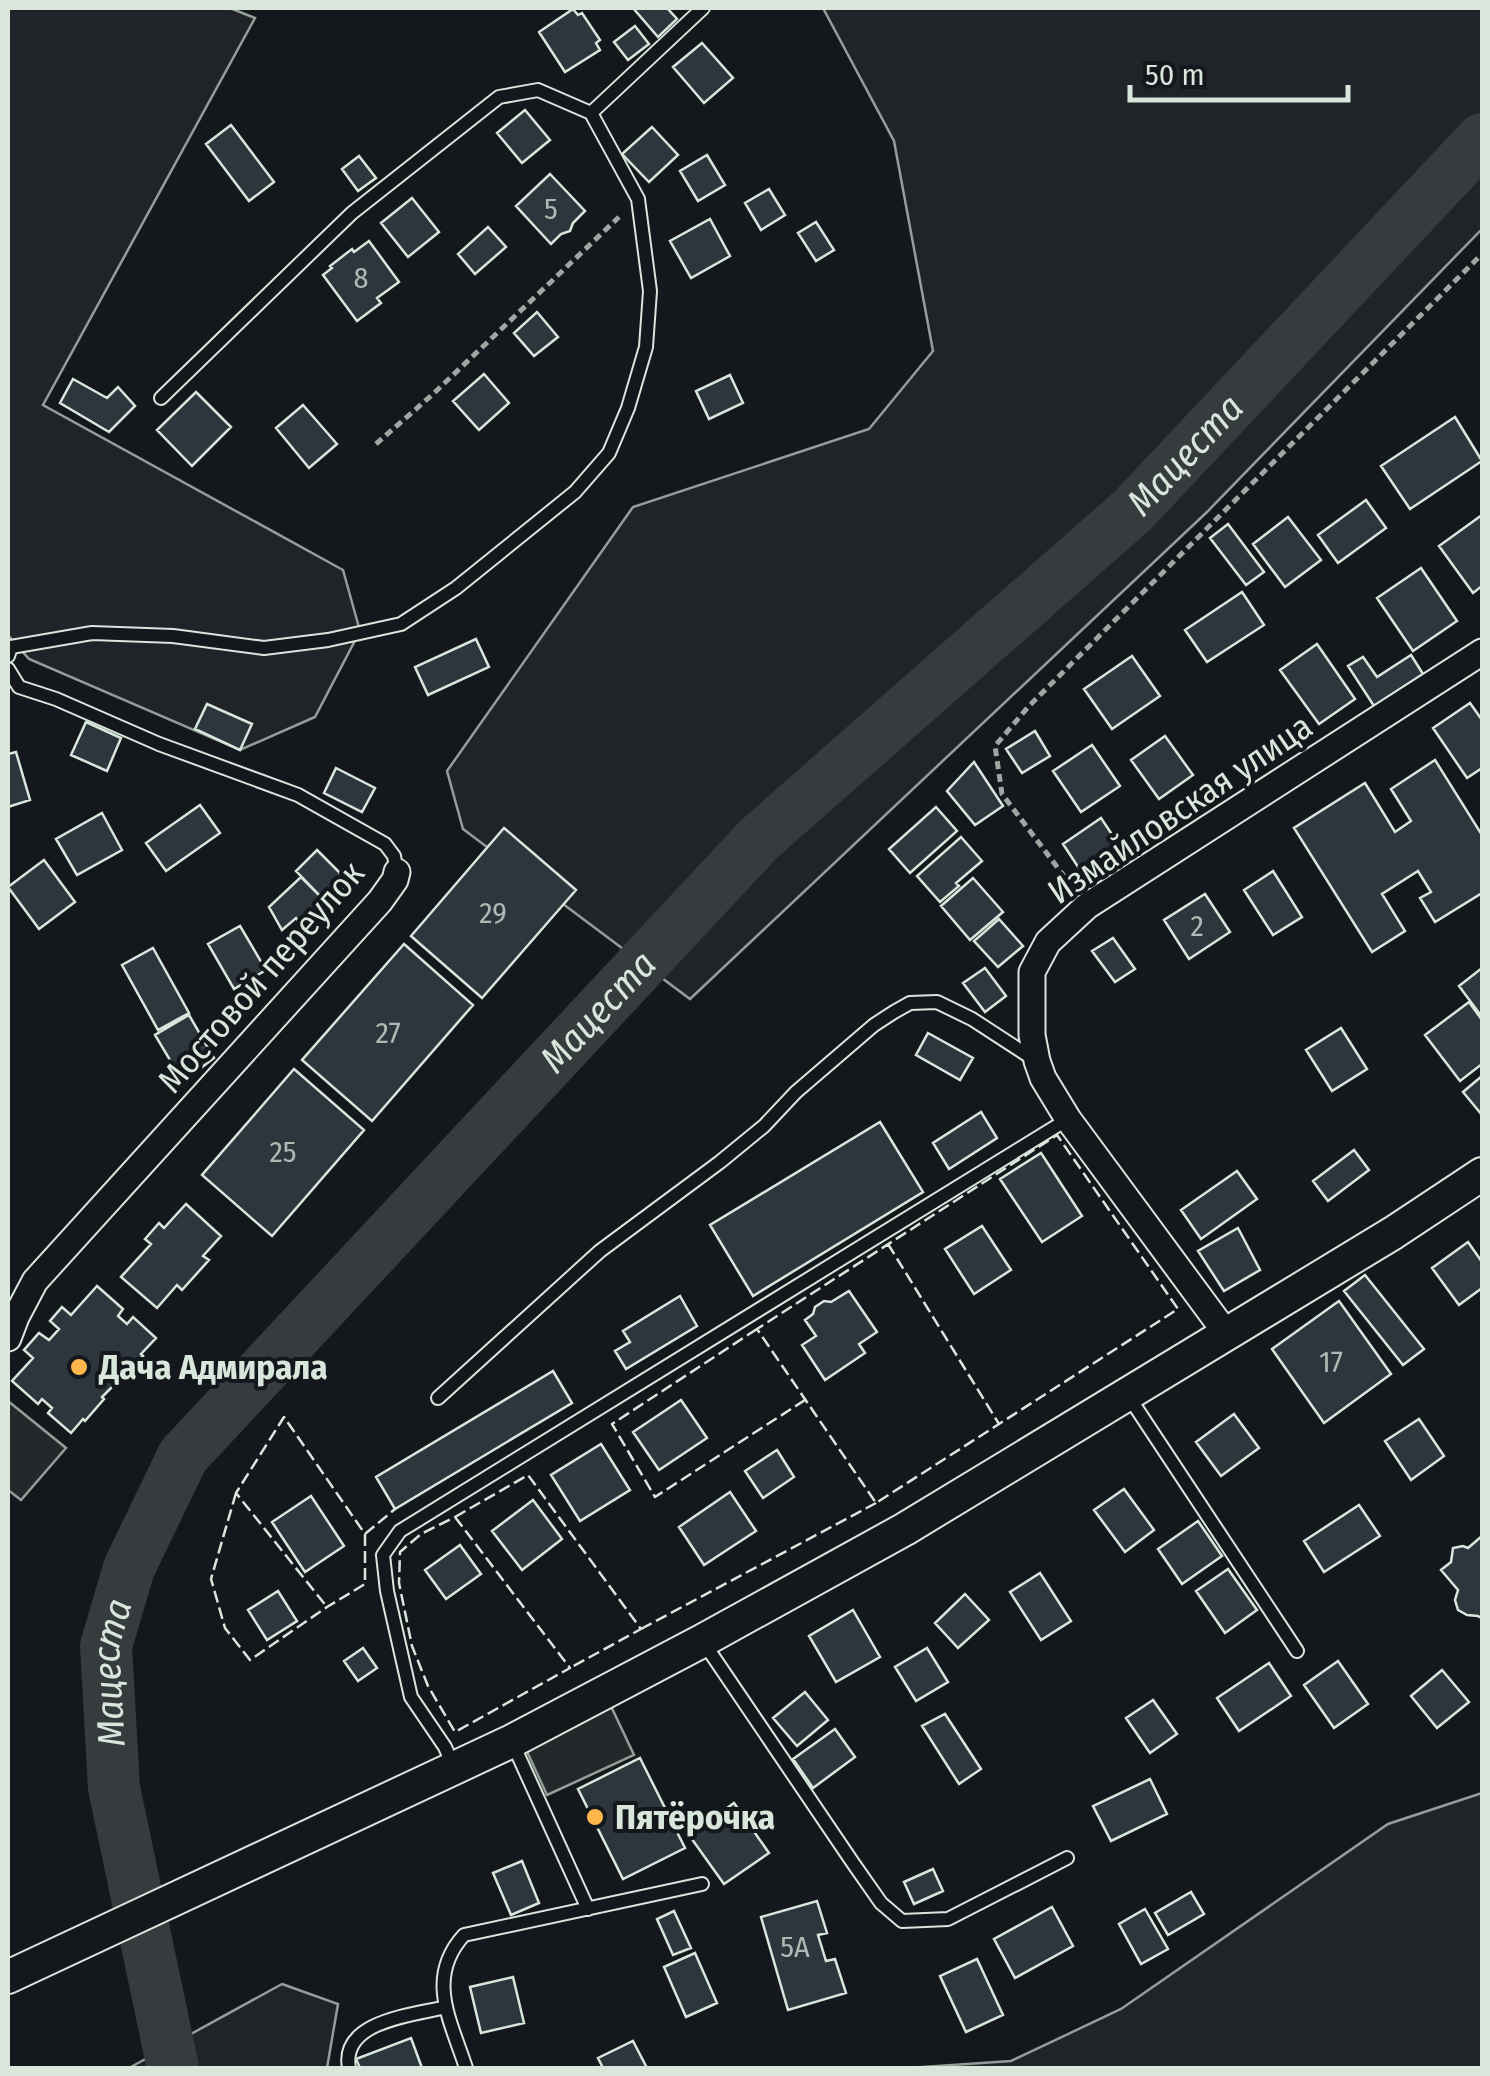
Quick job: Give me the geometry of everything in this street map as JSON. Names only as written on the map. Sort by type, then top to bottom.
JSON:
[{"type":"street","name":"Измайловская улица","points":[[1226,1334],[1068,1120],[1044,1078],[1032,1035],[1032,972],[1048,942],[1087,906],[1482,652]]},
{"type":"street","name":"Мостовой переулок","points":[[8,1338],[36,1281],[380,901],[397,872]]},
{"type":"street","points":[[8,1977],[512,1741],[702,1641],[905,1529],[1392,1233],[1482,1174]]},
{"type":"lane","points":[[592,113],[703,8]]},
{"type":"lane","points":[[8,656],[11,647],[92,633],[173,636],[264,648],[328,640],[401,624],[456,588],[575,492],[609,453],[628,408],[646,347],[650,292],[638,199],[592,113],[538,90],[499,97],[352,213],[161,398]]},
{"type":"lane","name":"Мостовой переулок","points":[[8,670],[19,687],[159,744],[298,794],[385,844],[394,856],[397,872]]},
{"type":"lane","points":[[438,1398],[600,1251],[720,1162],[764,1126],[796,1092],[894,1012],[910,1004],[937,1002],[972,1018],[1037,1061]]},
{"type":"lane","points":[[454,1767],[412,1697],[394,1621],[383,1556],[400,1531],[1068,1120]]},
{"type":"lane","points":[[1127,1395],[1297,1651]]},
{"type":"lane","points":[[702,1641],[881,1903],[902,1921],[948,1919],[1067,1858]]},
{"type":"lane","points":[[512,1741],[588,1909]]},
{"type":"lane","points":[[466,2068],[446,2007],[442,1981],[448,1958],[464,1936],[702,1884]]},
{"type":"lane","points":[[349,2068],[349,2048],[367,2029],[446,2007]]},
{"type":"path","points":[[376,444],[638,199]]},
{"type":"path","points":[[1087,906],[1002,794],[995,746],[1028,706],[1482,254]]},
{"type":"shaded area","points":[[8,8],[230,8],[255,18],[43,405],[343,570],[360,631],[315,717],[240,750],[29,659],[8,635]]},
{"type":"shaded area","points":[[823,8],[1482,8],[1482,229],[1207,512],[690,999],[463,829],[447,771],[633,507],[869,429],[933,351],[894,141]]},
{"type":"shaded area","points":[[8,1401],[66,1448],[21,1500],[8,1490]]},
{"type":"shaded area","points":[[610,1704],[634,1755],[547,1795],[524,1745]]},
{"type":"shaded area","points":[[1482,1793],[1482,2068],[908,2068],[1011,2061],[1121,2009],[1388,1824]]},
{"type":"shaded area","points":[[282,1984],[338,2004],[327,2068],[129,2068]]},
{"type":"building","points":[[633,8],[667,8],[677,19],[658,37]]},
{"type":"building","points":[[573,9],[578,15],[582,13],[600,40],[596,43],[600,50],[565,72],[539,32]]},
{"type":"building","points":[[635,26],[649,44],[628,60],[614,42]]},
{"type":"building","points":[[702,43],[733,78],[704,103],[673,67]]},
{"type":"building","points":[[525,110],[550,140],[522,163],[497,133]]},
{"type":"building","points":[[231,125],[274,182],[249,201],[206,144]]},
{"type":"building","points":[[652,127],[678,155],[649,182],[622,154]]},
{"type":"building","points":[[707,155],[725,185],[698,201],[680,171]]},
{"type":"building","points":[[359,156],[376,178],[358,191],[342,169]]},
{"type":"building","points":[[550,174],[585,211],[570,231],[551,244],[516,206]]},
{"type":"building","points":[[769,189],[785,215],[761,230],[745,203]]},
{"type":"building","points":[[412,198],[439,232],[408,257],[381,223]]},
{"type":"building","points":[[710,219],[730,256],[691,278],[670,241]]},
{"type":"building","points":[[816,222],[834,250],[816,261],[798,233]]},
{"type":"building","points":[[488,227],[506,247],[475,274],[458,254]]},
{"type":"building","points":[[369,241],[399,282],[377,298],[381,303],[357,321],[323,275],[352,249],[354,252]]},
{"type":"building","points":[[537,312],[558,337],[534,356],[514,333]]},
{"type":"building","points":[[484,374],[509,403],[479,430],[453,401]]},
{"type":"building","points":[[730,375],[743,403],[709,419],[696,391]]},
{"type":"building","points":[[73,379],[107,398],[118,387],[135,406],[109,432],[60,403]]},
{"type":"building","points":[[196,392],[231,427],[192,466],[157,430]]},
{"type":"building","points":[[303,405],[337,444],[309,468],[276,428]]},
{"type":"building","points":[[1455,417],[1482,461],[1410,509],[1381,466]]},
{"type":"building","points":[[1366,500],[1386,528],[1338,563],[1318,535]]},
{"type":"building","points":[[1482,515],[1482,586],[1473,593],[1439,546]]},
{"type":"building","points":[[1288,517],[1321,560],[1285,587],[1253,544]]},
{"type":"building","points":[[1228,524],[1264,572],[1246,585],[1210,538]]},
{"type":"building","points":[[1421,568],[1457,621],[1413,651],[1377,598]]},
{"type":"building","points":[[1242,592],[1264,625],[1207,662],[1185,630]]},
{"type":"building","points":[[476,639],[489,667],[428,695],[415,667]]},
{"type":"building","points":[[1317,644],[1355,699],[1319,724],[1280,670]]},
{"type":"building","points":[[1411,655],[1423,674],[1374,706],[1348,666],[1363,657],[1377,677]]},
{"type":"building","points":[[1132,656],[1160,696],[1112,729],[1084,689]]},
{"type":"building","points":[[1470,703],[1482,720],[1482,768],[1467,778],[1433,728]]},
{"type":"building","points":[[207,704],[252,724],[240,750],[195,729]]},
{"type":"building","points":[[86,722],[121,738],[107,771],[71,755]]},
{"type":"building","points":[[1035,731],[1050,756],[1022,773],[1006,749]]},
{"type":"building","points":[[1165,736],[1193,775],[1159,799],[1131,760]]},
{"type":"building","points":[[1092,745],[1120,786],[1081,812],[1053,771]]},
{"type":"building","points":[[16,752],[30,800],[8,807],[8,754]]},
{"type":"building","points":[[1435,760],[1482,835],[1482,893],[1435,922],[1420,898],[1431,892],[1418,871],[1382,894],[1405,931],[1372,952],[1294,828],[1365,783],[1395,832],[1411,821],[1391,789]]},
{"type":"building","points":[[974,762],[1003,806],[975,825],[947,791]]},
{"type":"building","points":[[336,768],[375,788],[362,812],[324,793]]},
{"type":"building","points":[[200,805],[220,833],[166,871],[146,843]]},
{"type":"building","points":[[936,807],[957,831],[910,873],[889,849]]},
{"type":"building","points":[[102,813],[122,850],[77,875],[56,839]]},
{"type":"building","points":[[1101,818],[1125,854],[1086,879],[1063,844]]},
{"type":"building","points":[[504,828],[576,890],[482,998],[411,936]]},
{"type":"building","points":[[961,837],[982,861],[940,902],[917,876]]},
{"type":"building","points":[[317,850],[350,883],[328,904],[296,871]]},
{"type":"building","points":[[44,860],[75,902],[39,929],[8,887]]},
{"type":"building","points":[[1273,871],[1302,917],[1273,935],[1244,890]]},
{"type":"building","points":[[301,877],[324,900],[299,922],[296,918],[282,930],[269,907]]},
{"type":"building","points":[[973,878],[1003,912],[970,940],[941,906]]},
{"type":"building","points":[[1205,894],[1230,932],[1189,959],[1164,920]]},
{"type":"building","points":[[999,919],[1023,946],[998,967],[974,941]]},
{"type":"building","points":[[240,926],[266,970],[234,989],[208,944]]},
{"type":"building","points":[[1113,938],[1135,969],[1115,982],[1092,951]]},
{"type":"building","points":[[404,944],[473,1005],[372,1121],[302,1060]]},
{"type":"building","points":[[153,948],[189,1013],[158,1030],[122,965]]},
{"type":"building","points":[[985,968],[1006,996],[985,1012],[963,983]]},
{"type":"building","points":[[1482,968],[1482,1017],[1459,986]]},
{"type":"building","points":[[1469,1002],[1482,1020],[1482,1064],[1460,1081],[1425,1035]]},
{"type":"building","points":[[189,1015],[214,1058],[183,1082],[155,1035]]},
{"type":"building","points":[[1341,1028],[1367,1069],[1332,1091],[1306,1050]]},
{"type":"building","points":[[928,1033],[973,1058],[960,1080],[916,1055]]},
{"type":"building","points":[[294,1069],[364,1130],[272,1236],[202,1175]]},
{"type":"building","points":[[1482,1076],[1482,1115],[1463,1092]]},
{"type":"building","points":[[981,1112],[997,1138],[949,1169],[933,1143]]},
{"type":"building","points":[[880,1122],[923,1192],[753,1296],[710,1225]]},
{"type":"building","points":[[1354,1150],[1369,1170],[1328,1201],[1313,1181]]},
{"type":"building","points":[[1041,1153],[1082,1216],[1042,1242],[1000,1179]]},
{"type":"building","points":[[1237,1171],[1257,1199],[1201,1239],[1181,1210]]},
{"type":"building","points":[[186,1204],[221,1236],[203,1256],[209,1260],[182,1290],[177,1285],[157,1308],[121,1277],[151,1244],[145,1239],[159,1223],[164,1228]]},
{"type":"building","points":[[982,1226],[1011,1270],[974,1294],[945,1249]]},
{"type":"building","points":[[1238,1228],[1260,1270],[1224,1291],[1198,1251]]},
{"type":"building","points":[[1468,1242],[1482,1262],[1482,1288],[1459,1305],[1432,1268]]},
{"type":"building","points":[[1365,1275],[1424,1349],[1403,1365],[1344,1291]]},
{"type":"building","name":"Дача Адмирала","points":[[97,1286],[123,1309],[118,1316],[127,1324],[133,1317],[156,1338],[71,1433],[48,1413],[52,1408],[42,1399],[38,1404],[12,1381],[33,1358],[24,1350],[39,1333],[49,1340],[59,1329],[50,1321],[62,1307],[71,1315]]},
{"type":"building","points":[[849,1291],[877,1332],[859,1344],[865,1353],[825,1380],[802,1345],[816,1336],[805,1320],[824,1301],[831,1302]]},
{"type":"building","points":[[680,1296],[697,1326],[626,1369],[615,1351],[630,1342],[623,1331]]},
{"type":"building","points":[[1339,1301],[1391,1374],[1324,1423],[1272,1349]]},
{"type":"building","points":[[553,1371],[572,1403],[395,1509],[376,1477]]},
{"type":"building","points":[[681,1400],[707,1438],[659,1470],[633,1432]]},
{"type":"building","points":[[1234,1414],[1259,1448],[1221,1476],[1196,1442]]},
{"type":"building","points":[[1419,1419],[1444,1456],[1411,1480],[1385,1441]]},
{"type":"building","points":[[601,1444],[630,1490],[580,1521],[551,1475]]},
{"type":"building","points":[[777,1450],[794,1477],[763,1498],[745,1471]]},
{"type":"building","points":[[1124,1489],[1154,1530],[1125,1552],[1094,1510]]},
{"type":"building","points":[[730,1492],[756,1531],[704,1565],[679,1527]]},
{"type":"building","points":[[311,1496],[344,1546],[305,1572],[272,1522]]},
{"type":"building","points":[[533,1500],[562,1539],[522,1570],[492,1531]]},
{"type":"building","points":[[1359,1505],[1380,1536],[1324,1572],[1304,1541]]},
{"type":"building","points":[[1198,1521],[1222,1556],[1182,1584],[1158,1549]]},
{"type":"building","points":[[1482,1536],[1481,1618],[1458,1610],[1458,1590],[1441,1570],[1451,1562],[1453,1548],[1468,1548]]},
{"type":"building","points":[[460,1545],[481,1574],[446,1599],[425,1570]]},
{"type":"building","points":[[1228,1569],[1257,1610],[1225,1633],[1196,1591]]},
{"type":"building","points":[[1040,1573],[1071,1621],[1041,1640],[1010,1592]]},
{"type":"building","points":[[278,1591],[297,1621],[267,1640],[248,1610]]},
{"type":"building","points":[[965,1594],[989,1620],[958,1648],[935,1623]]},
{"type":"building","points":[[853,1610],[880,1657],[836,1682],[809,1636]]},
{"type":"building","points":[[363,1648],[377,1668],[358,1681],[344,1661]]},
{"type":"building","points":[[927,1648],[948,1682],[916,1701],[895,1667]]},
{"type":"building","points":[[1338,1661],[1368,1704],[1334,1728],[1304,1685]]},
{"type":"building","points":[[1269,1663],[1291,1696],[1239,1731],[1217,1698]]},
{"type":"building","points":[[1442,1670],[1469,1702],[1437,1728],[1411,1696]]},
{"type":"building","points":[[805,1692],[828,1720],[797,1746],[773,1718]]},
{"type":"building","points":[[1153,1700],[1177,1734],[1150,1753],[1126,1718]]},
{"type":"building","points":[[945,1714],[981,1769],[959,1784],[922,1726]]},
{"type":"building","points":[[835,1729],[855,1757],[813,1788],[793,1759]]},
{"type":"building","points":[[640,1758],[685,1848],[623,1879],[578,1789]]},
{"type":"building","points":[[1150,1779],[1167,1814],[1111,1841],[1093,1806]]},
{"type":"building","points":[[734,1803],[769,1853],[724,1884],[689,1835]]},
{"type":"building","points":[[522,1861],[539,1903],[511,1915],[493,1873]]},
{"type":"building","points":[[933,1869],[943,1891],[914,1904],[904,1882]]},
{"type":"building","points":[[1191,1892],[1204,1914],[1168,1935],[1155,1913]]},
{"type":"building","points":[[817,1901],[827,1933],[818,1935],[826,1961],[835,1959],[846,1993],[788,2010],[761,1917]]},
{"type":"building","points":[[1052,1907],[1073,1946],[1015,1978],[994,1939]]},
{"type":"building","points":[[1145,1909],[1168,1949],[1141,1964],[1119,1924]]},
{"type":"building","points":[[674,1911],[691,1948],[673,1955],[657,1919]]},
{"type":"building","points":[[695,1953],[717,2003],[686,2017],[664,1967]]},
{"type":"building","points":[[977,1959],[1003,2015],[966,2032],[940,1976]]},
{"type":"building","points":[[513,1977],[524,2023],[481,2033],[470,1987]]},
{"type":"building","points":[[411,2038],[422,2068],[360,2068],[356,2059]]},
{"type":"building","points":[[633,2041],[647,2068],[603,2068],[598,2058]]},
{"type":"waterway","name":"Мацеста","points":[[173,2068],[114,1788],[106,1646],[129,1568],[183,1456],[759,839],[1132,511],[1482,139]]},
{"type":"fence","points":[[888,1244],[999,1424],[1178,1309],[1057,1135],[757,1329],[876,1503],[999,1424]]},
{"type":"fence","points":[[757,1329],[612,1424],[655,1497],[805,1400]]},
{"type":"fence","points":[[236,1493],[211,1579],[225,1628],[250,1660],[365,1584],[365,1534],[284,1417],[236,1493],[327,1607]]},
{"type":"fence","points":[[455,1517],[528,1475],[641,1629],[570,1668]]},
{"type":"fence","points":[[641,1629],[876,1503]]},
{"type":"fence","points":[[365,1534],[395,1509]]},
{"type":"fence","points":[[455,1517],[570,1668],[455,1732],[428,1686],[412,1646],[399,1583],[400,1552],[421,1534],[455,1517]]},
{"type":"place","name":"Дача Адмирала","points":[[79,1367]]},
{"type":"place","name":"Пятёрочка","points":[[595,1817]]}]
